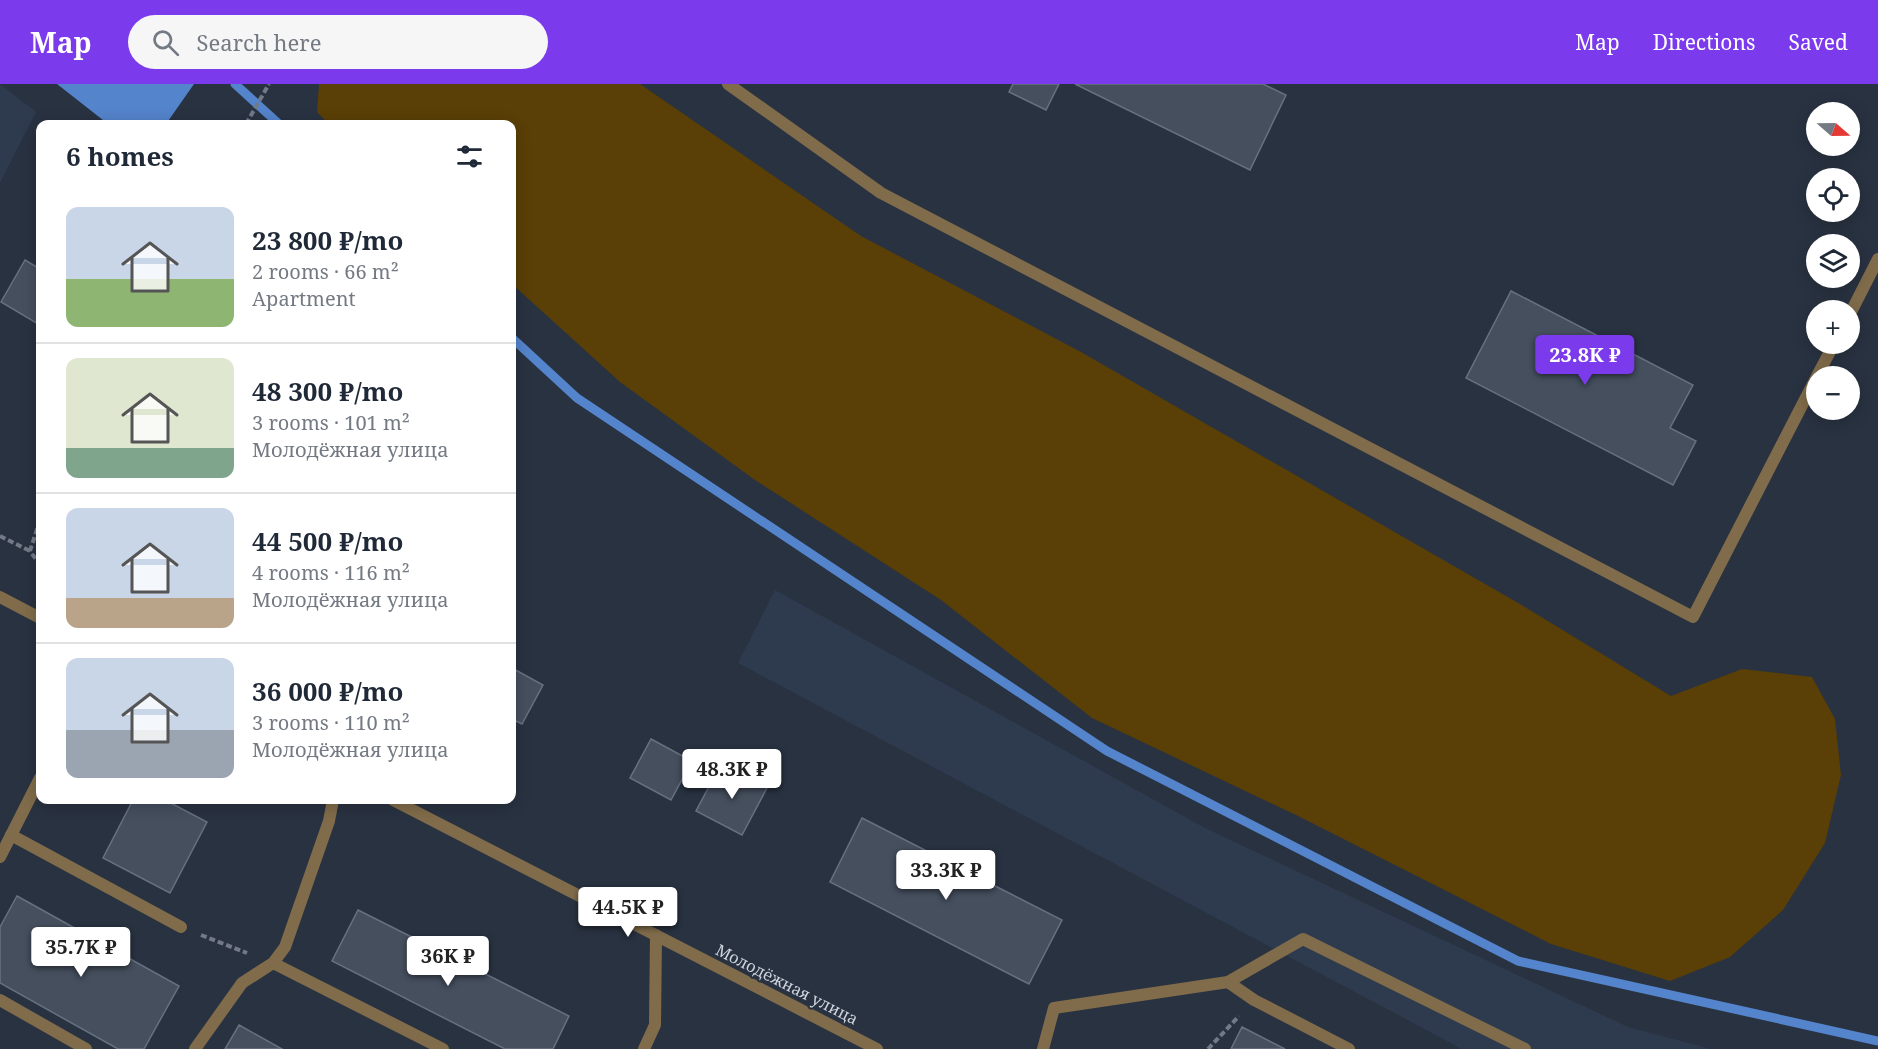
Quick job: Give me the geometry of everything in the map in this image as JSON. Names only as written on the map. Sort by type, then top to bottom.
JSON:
[{"type":"street","points":[[728,84],[882,193],[1693,617],[1806,398]]},
{"type":"street","points":[[1857,300],[1878,259]]},
{"type":"street","points":[[0,597],[36,616]]},
{"type":"street","points":[[0,857],[36,786]]},
{"type":"street","points":[[195,1049],[242,983],[273,963],[285,947],[329,821],[332,804]]},
{"type":"street","name":"Молодёжная улица","points":[[401,804],[877,1049]]},
{"type":"street","points":[[11,835],[181,927]]},
{"type":"street","points":[[644,1049],[655,1025],[656,935]]},
{"type":"street","points":[[1043,1049],[1054,1008],[1228,982],[1303,939],[1525,1049]]},
{"type":"street","points":[[273,963],[443,1049]]},
{"type":"street","points":[[1228,982],[1254,1000],[1349,1049]]},
{"type":"street","points":[[0,1000],[86,1049]]},
{"type":"path","points":[[248,120],[269,84]]},
{"type":"path","points":[[30,551],[36,532]]},
{"type":"path","points":[[0,536],[30,551],[36,559]]},
{"type":"path","points":[[181,927],[273,963]]},
{"type":"path","points":[[1208,1049],[1254,1000]]},
{"type":"shaded area","points":[[0,84],[36,112],[0,183]]},
{"type":"shaded area","points":[[319,84],[640,84],[861,236],[1081,352],[1520,604],[1671,696],[1742,669],[1812,677],[1835,719],[1841,775],[1825,843],[1783,910],[1730,957],[1670,981],[1551,944],[1298,816],[1092,718],[941,600],[755,480],[620,382],[516,288],[516,120],[325,120],[317,112]]},
{"type":"shaded area","points":[[775,590],[1205,828],[1628,1027],[1711,1049],[1462,1049],[738,663]]},
{"type":"water","points":[[57,84],[194,84],[169,120],[103,120]]},
{"type":"building","points":[[1013,84],[1059,84],[1046,110],[1009,92]]},
{"type":"building","points":[[1075,84],[1263,84],[1286,95],[1250,170]]},
{"type":"building","points":[[25,260],[36,267],[36,323],[1,302]]},
{"type":"building","points":[[1511,291],[1693,385],[1670,428],[1696,441],[1673,485],[1466,378]]},
{"type":"building","points":[[516,670],[543,685],[522,724],[516,721]]},
{"type":"building","points":[[651,739],[692,761],[671,800],[630,778]]},
{"type":"building","points":[[721,764],[767,788],[742,835],[696,811]]},
{"type":"building","points":[[131,804],[173,804],[207,822],[170,893],[103,858]]},
{"type":"building","points":[[862,818],[1062,920],[1029,984],[830,882]]},
{"type":"building","points":[[17,896],[179,986],[144,1049],[118,1049],[0,983],[0,927]]},
{"type":"building","points":[[358,910],[569,1016],[553,1049],[505,1049],[332,961]]},
{"type":"building","points":[[239,1025],[282,1049],[225,1049]]},
{"type":"building","points":[[1242,1027],[1285,1049],[1231,1049]]},
{"type":"waterway","points":[[235,84],[275,120]]},
{"type":"waterway","points":[[516,342],[577,398],[1107,751],[1518,961],[1878,1041]]}]
